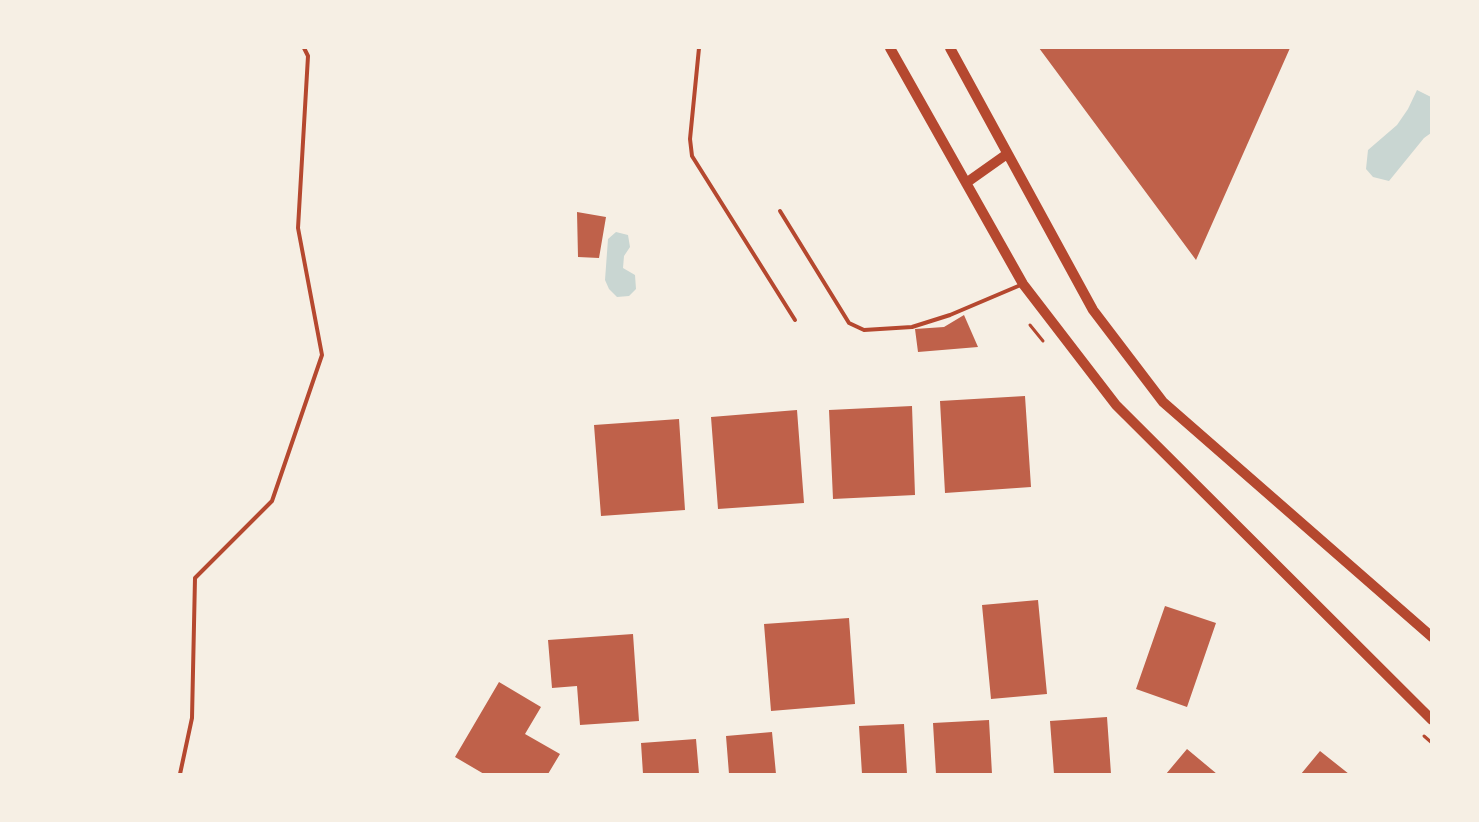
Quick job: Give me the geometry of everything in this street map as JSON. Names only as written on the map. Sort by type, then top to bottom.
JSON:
[{"type":"main road","points":[[890,48],[1023,284],[1116,405],[1432,720]]},
{"type":"main road","points":[[950,48],[1093,310],[1163,402],[1432,636]]},
{"type":"main road","points":[[966,183],[1007,154]]},
{"type":"lane","points":[[180,774],[192,718],[194,578],[272,500],[322,355],[298,228],[308,56],[304,48]]},
{"type":"lane","points":[[699,48],[690,139],[692,156],[795,320]]},
{"type":"lane","points":[[780,211],[849,323],[864,330],[912,327],[950,315],[1023,284]]},
{"type":"shaded area","points":[[1417,90],[1431,97],[1431,133],[1424,138],[1389,181],[1373,177],[1366,169],[1368,150],[1397,125],[1408,109]]},
{"type":"shaded area","points":[[616,232],[628,235],[630,247],[624,256],[623,268],[635,275],[636,289],[629,296],[617,297],[609,289],[605,280],[608,239]]},
{"type":"building","points":[[1039,48],[1290,48],[1196,260]]},
{"type":"building","points":[[577,212],[606,217],[599,258],[578,257]]},
{"type":"building","points":[[964,315],[978,347],[918,352],[915,329],[944,327]]},
{"type":"building","points":[[1025,396],[1031,487],[945,493],[940,401]]},
{"type":"building","points":[[912,406],[915,495],[833,499],[829,410]]},
{"type":"building","points":[[797,410],[804,503],[718,509],[711,417]]},
{"type":"building","points":[[679,419],[685,510],[601,516],[594,425]]},
{"type":"building","points":[[1038,600],[1047,694],[991,699],[982,605]]},
{"type":"building","points":[[1165,606],[1216,623],[1187,707],[1136,689]]},
{"type":"building","points":[[849,618],[855,704],[771,711],[764,624]]},
{"type":"building","points":[[633,634],[639,721],[580,725],[577,686],[552,688],[548,640]]},
{"type":"building","points":[[499,682],[541,707],[525,734],[560,754],[548,774],[484,774],[455,757]]},
{"type":"building","points":[[1107,717],[1111,774],[1054,774],[1050,721]]},
{"type":"building","points":[[989,720],[992,774],[936,774],[933,723]]},
{"type":"building","points":[[904,724],[907,774],[862,774],[859,726]]},
{"type":"building","points":[[772,732],[776,774],[729,774],[726,736]]},
{"type":"building","points":[[696,739],[699,774],[643,774],[641,743]]},
{"type":"building","points":[[1187,749],[1217,774],[1166,774]]},
{"type":"building","points":[[1320,751],[1349,774],[1301,774]]}]
